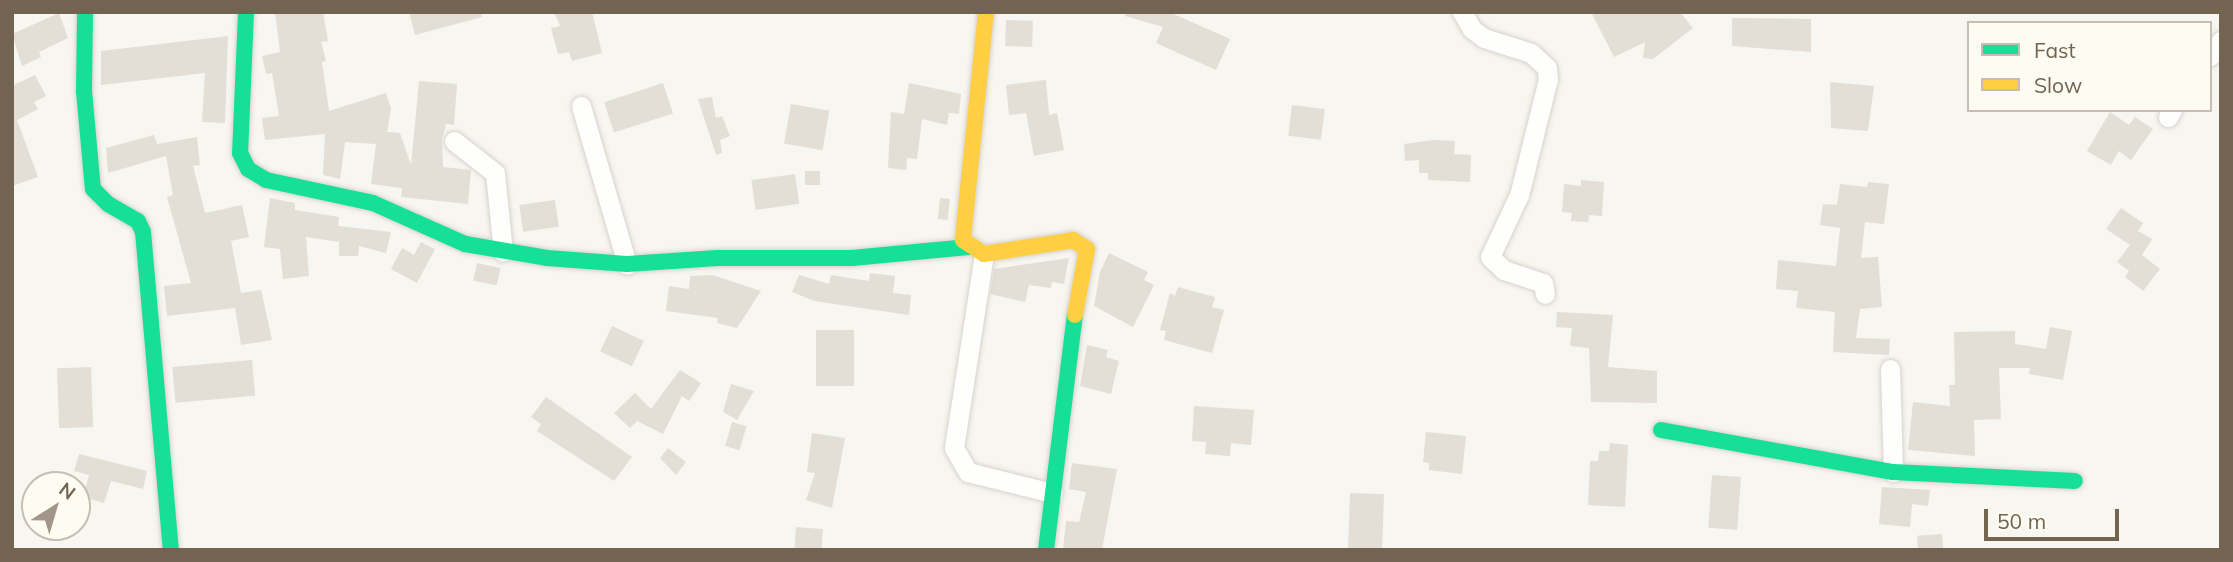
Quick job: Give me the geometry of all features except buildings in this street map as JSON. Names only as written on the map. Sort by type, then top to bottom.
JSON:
[{"type":"street","points":[[85,12],[84,91],[93,189],[108,204],[138,221],[143,232],[171,550]]},
{"type":"street","points":[[246,12],[240,153],[248,169],[266,180],[373,203],[465,244],[503,252],[627,264],[719,258],[852,258],[976,251],[1073,240],[1087,249],[1065,371],[1046,550]]},
{"type":"street","points":[[986,12],[961,231],[976,251],[965,400],[954,448],[968,472],[1052,493]]},
{"type":"street","points":[[1462,12],[1484,38],[1531,53],[1547,68],[1548,79],[1519,195],[1490,257],[1504,270],[1543,283],[1545,294]]},
{"type":"street","points":[[581,106],[627,264]]},
{"type":"street","points":[[454,141],[495,173],[503,252]]},
{"type":"street","points":[[1890,369],[1893,472]]},
{"type":"street","points":[[1661,430],[1893,472],[2075,481]]},
{"type":"traffic: fast","points":[[85,12],[84,91],[93,189],[108,204],[138,221],[143,232],[171,550]]},
{"type":"traffic: fast","points":[[246,12],[240,153],[248,169],[266,180],[373,203],[465,244],[547,258],[627,264],[718,258],[852,258],[968,247]]},
{"type":"traffic: fast","points":[[1046,550],[1075,315]]},
{"type":"traffic: fast","points":[[1661,430],[1893,472],[2075,481]]},
{"type":"traffic: slow","points":[[986,12],[963,240],[984,254],[1073,240],[1087,249],[1075,315]]}]
